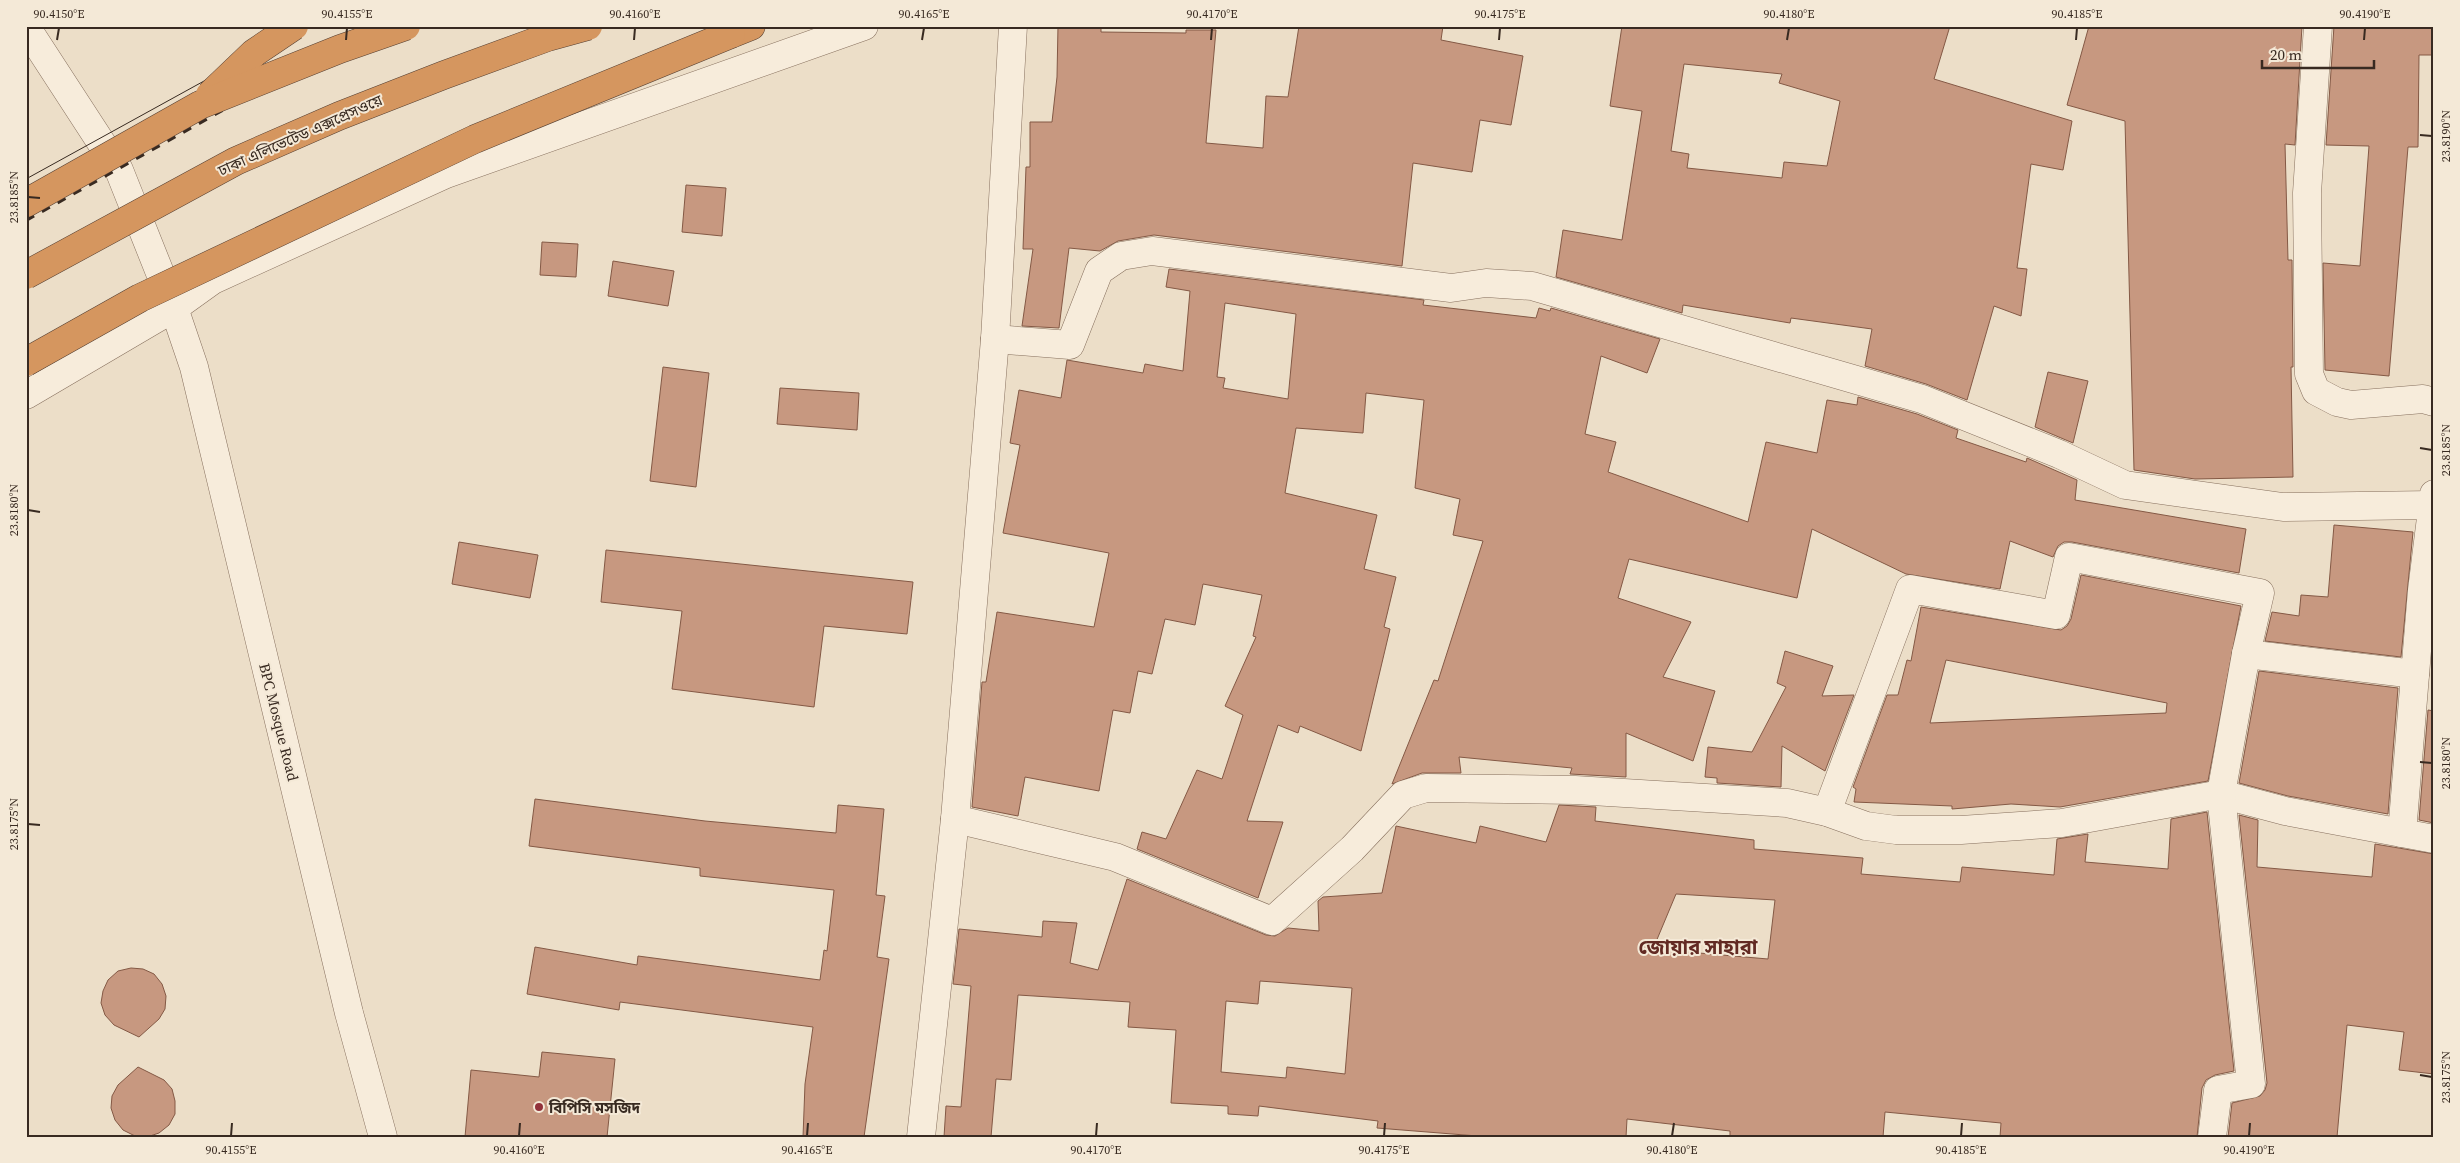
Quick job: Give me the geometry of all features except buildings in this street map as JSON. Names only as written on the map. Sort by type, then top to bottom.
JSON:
[{"type":"highway","points":[[200,105],[254,54],[294,26]]},
{"type":"highway","points":[[26,203],[200,105],[340,49],[406,26]]},
{"type":"highway","name":"ঢাকা এলিভেটেড এক্সপ্রেসওয়ে","points":[[26,275],[236,161],[339,116],[444,75],[548,37],[588,26]]},
{"type":"highway","points":[[26,362],[148,294],[466,143],[741,30]]},
{"type":"street","points":[[26,395],[174,308],[213,280],[446,174],[864,26]]},
{"type":"street","points":[[921,1137],[955,819],[995,339],[1013,26]]},
{"type":"street","points":[[2318,26],[2307,193],[2309,374],[2316,390],[2337,402],[2351,405],[2423,399],[2434,402]]},
{"type":"street","name":"BPC Mosque Road","points":[[26,27],[119,170],[174,308],[194,367],[349,1013],[383,1137]]},
{"type":"street","points":[[995,339],[1070,345],[1099,271],[1121,256],[1152,251],[1451,288],[1486,283],[1532,286],[1922,399],[2059,454],[2125,485],[2283,507],[2433,499],[2428,590],[2415,674],[2402,833]]},
{"type":"street","points":[[1827,812],[1910,589],[2056,615],[2069,557],[2260,593],[2246,654],[2221,794],[2251,1084],[2218,1090],[2212,1137]]},
{"type":"street","points":[[2246,654],[2415,674]]},
{"type":"street","points":[[955,819],[1115,857],[1272,921],[1322,873],[1352,849],[1403,795],[1426,788],[1575,790],[1787,803],[1827,812],[1866,826],[1896,830],[1962,830],[2062,823],[2221,794],[2285,811],[2434,839]]},
{"type":"tram line","points":[[26,179],[304,26]]},
{"type":"railway","points":[[26,220],[372,26]]},
{"type":"place","name":"বিপিসি মসজিদ","points":[[539,1107]]},
{"type":"district","name":"জোয়ার সাহারা","points":[[1698,947]]}]
